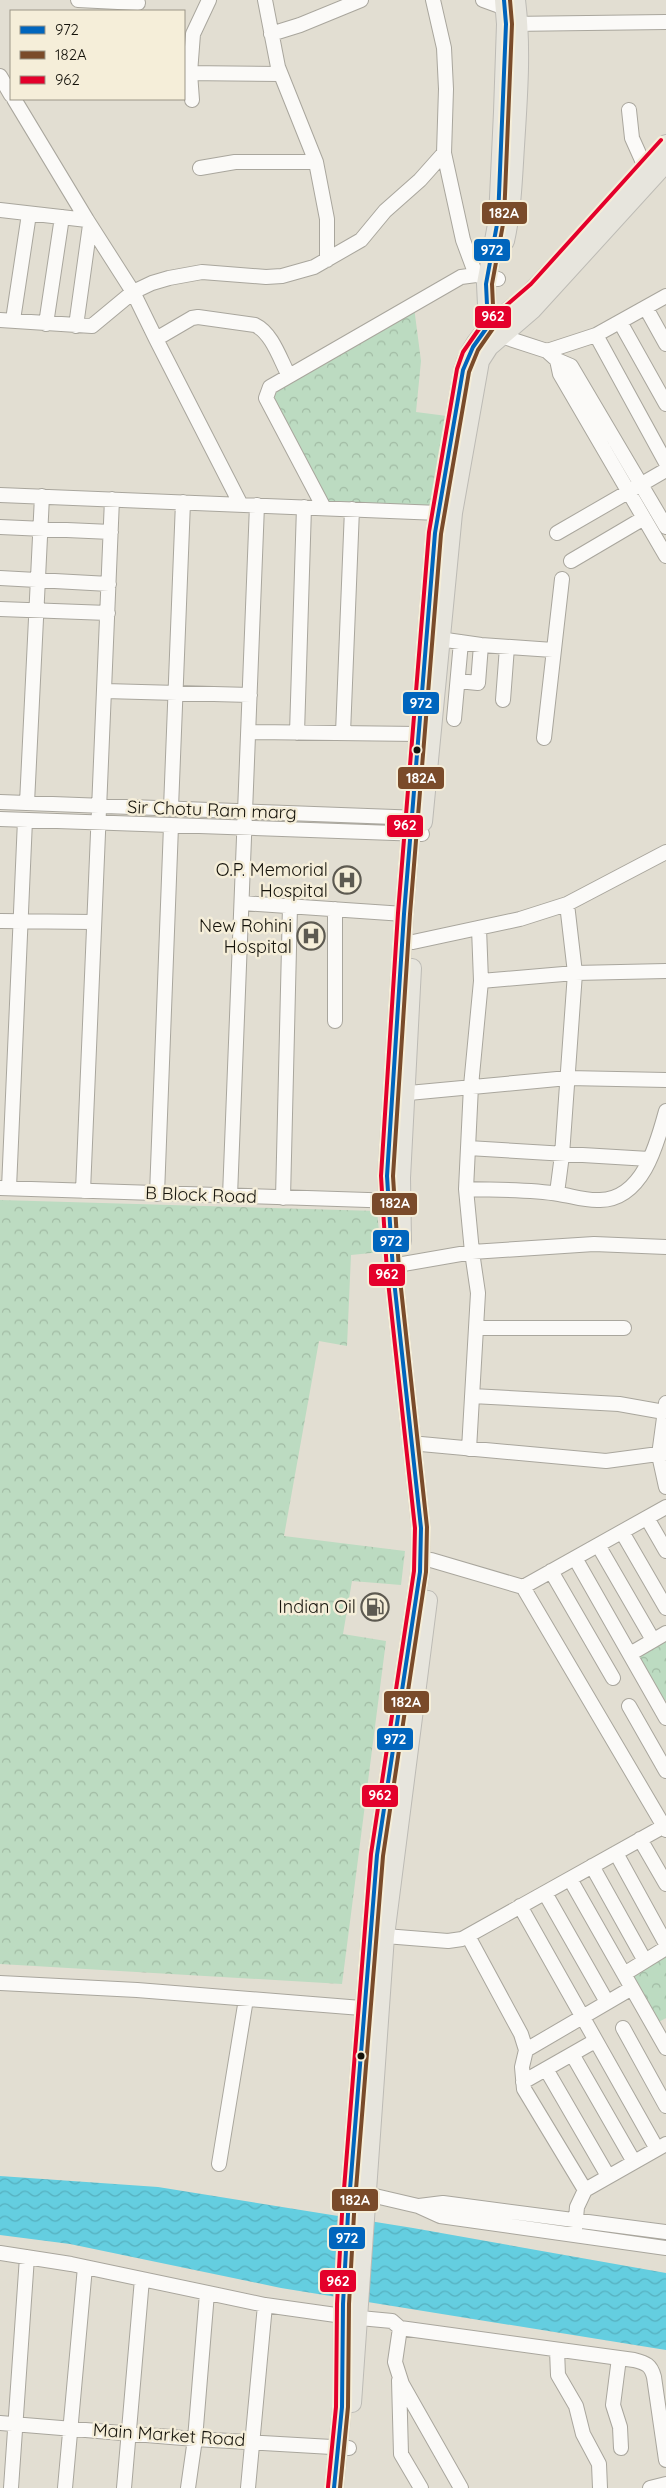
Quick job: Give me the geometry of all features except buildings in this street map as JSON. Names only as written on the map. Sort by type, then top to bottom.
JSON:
[{"type":"main road","points":[[494,331],[488,299],[497,286],[487,277],[510,219],[517,117],[510,11]]},
{"type":"main road","points":[[345,2488],[342,2407],[351,2312],[356,2215],[372,2008],[377,1855],[432,1560],[432,1526],[403,1264],[395,1201],[387,1176],[399,1093],[413,942],[418,734],[479,364],[494,331],[666,144]]},
{"type":"main road","points":[[399,1093],[404,914],[417,826],[433,638],[435,533],[465,365],[473,347],[494,331],[532,310],[666,163]]},
{"type":"main road","points":[[372,2008],[385,1936],[416,1642],[420,1572],[421,1528],[393,1271],[395,1201]]},
{"type":"main road","points":[[334,2488],[343,2447]]},
{"type":"street","points":[[78,0],[138,3]]},
{"type":"street","points":[[192,100],[187,73],[193,34],[209,0]]},
{"type":"street","points":[[265,0],[280,74],[316,162],[327,219],[327,260]]},
{"type":"street","points":[[271,34],[361,0]]},
{"type":"street","points":[[433,0],[444,48],[446,89],[444,153],[463,240],[487,277]]},
{"type":"street","points":[[483,0],[510,11],[666,22]]},
{"type":"street","points":[[187,73],[280,74]]},
{"type":"street","points":[[0,76],[10,93]]},
{"type":"street","points":[[15,100],[89,223],[134,292],[241,505]]},
{"type":"street","points":[[629,110],[632,138],[645,168]]},
{"type":"street","points":[[29,214],[6,320],[76,326],[97,324],[134,292],[152,283],[202,272],[266,277],[282,276],[314,267],[361,240],[392,204],[420,180],[444,153]]},
{"type":"street","points":[[200,168],[235,162],[316,162]]},
{"type":"street","points":[[0,210],[62,217],[89,223]]},
{"type":"street","points":[[46,324],[62,217]]},
{"type":"street","points":[[76,326],[89,223]]},
{"type":"street","points":[[324,508],[266,398],[270,387],[288,374],[461,277],[487,277]]},
{"type":"street","points":[[552,355],[596,335],[666,296]]},
{"type":"street","points":[[646,308],[666,344]]},
{"type":"street","points":[[156,339],[198,317],[255,325],[262,328],[268,335],[288,374]]},
{"type":"street","points":[[620,322],[666,404]]},
{"type":"street","points":[[494,331],[552,355],[571,366],[642,484],[666,528]]},
{"type":"street","points":[[596,335],[666,463]]},
{"type":"street","points":[[552,355],[560,374],[644,518],[662,538],[666,556]]},
{"type":"street","points":[[557,533],[666,470]]},
{"type":"street","points":[[0,494],[439,513]]},
{"type":"street","points":[[26,803],[42,496]]},
{"type":"street","points":[[83,1191],[112,499]]},
{"type":"street","points":[[171,808],[183,502]]},
{"type":"street","points":[[230,1196],[257,505]]},
{"type":"street","points":[[297,733],[304,507]]},
{"type":"street","points":[[343,734],[352,509]]},
{"type":"street","points":[[571,561],[644,518]]},
{"type":"street","points":[[0,527],[111,532]]},
{"type":"street","points":[[0,578],[109,584]]},
{"type":"street","points":[[544,738],[562,579]]},
{"type":"street","points":[[0,609],[108,613]]},
{"type":"street","points":[[433,638],[481,645],[553,650]]},
{"type":"street","points":[[454,719],[461,642]]},
{"type":"street","points":[[458,681],[478,683],[481,645]]},
{"type":"street","points":[[503,700],[507,647]]},
{"type":"street","points":[[105,691],[250,695]]},
{"type":"street","points":[[248,732],[418,734]]},
{"type":"street","name":"Sir Chotu Ram marg","points":[[0,802],[245,811],[417,826]]},
{"type":"street","name":"Sir Chotu Ram marg","points":[[0,819],[245,828],[417,826]]},
{"type":"street","points":[[4,1188],[21,922],[25,820]]},
{"type":"street","points":[[157,1194],[171,826]]},
{"type":"street","points":[[413,942],[520,919],[567,904],[666,852]]},
{"type":"street","points":[[242,903],[404,914]]},
{"type":"street","points":[[557,1194],[562,1155],[575,973],[567,904]]},
{"type":"street","points":[[283,1198],[290,906]]},
{"type":"street","points":[[335,909],[335,1021]]},
{"type":"street","points":[[0,921],[94,922]]},
{"type":"street","points":[[468,1449],[478,1293],[466,1189],[471,1086],[481,981],[479,928]]},
{"type":"street","points":[[481,981],[575,973],[666,971]]},
{"type":"street","points":[[399,1093],[568,1078],[666,1080]]},
{"type":"street","points":[[466,1189],[557,1194],[600,1200],[612,1199],[633,1186],[642,1175],[666,1111]]},
{"type":"street","points":[[468,1148],[649,1159]]},
{"type":"street","name":"B Block Road","points":[[4,1188],[395,1201]]},
{"type":"street","points":[[403,1264],[472,1252],[594,1244],[666,1247]]},
{"type":"street","points":[[477,1328],[624,1328]]},
{"type":"street","points":[[472,1396],[665,1407],[662,1454],[666,1487]]},
{"type":"street","points":[[422,1444],[606,1461],[662,1454]]},
{"type":"street","points":[[523,1587],[666,1507]]},
{"type":"street","points":[[647,1518],[666,1551]]},
{"type":"street","points":[[622,1532],[666,1608]]},
{"type":"street","points":[[598,1545],[653,1640]]},
{"type":"street","points":[[575,1558],[664,1710]]},
{"type":"street","points":[[385,1936],[448,1941],[468,1936],[640,1839],[665,1827],[523,1587],[432,1560]]},
{"type":"street","points":[[551,1571],[613,1678]]},
{"type":"street","points":[[630,1654],[666,1632]]},
{"type":"street","points":[[629,1706],[666,1770]]},
{"type":"street","points":[[640,1839],[666,1884]]},
{"type":"street","points":[[616,1853],[666,1944]]},
{"type":"street","points":[[592,1866],[645,1961]]},
{"type":"street","points":[[570,1879],[632,1988],[660,2024],[666,2048]]},
{"type":"street","points":[[545,1893],[607,2002]]},
{"type":"street","points":[[520,1906],[595,2041],[662,2146],[585,2190],[578,2200],[575,2236]]},
{"type":"street","points":[[468,1936],[522,2034],[526,2050],[522,2067],[524,2089],[585,2190]]},
{"type":"street","points":[[624,1974],[666,1948]]},
{"type":"street","points":[[0,1983],[372,2008]]},
{"type":"street","points":[[526,2050],[632,1988]]},
{"type":"street","points":[[218,2164],[246,1999]]},
{"type":"street","points":[[623,2028],[666,2106]]},
{"type":"street","points":[[523,2082],[595,2041]]},
{"type":"street","points":[[572,2054],[634,2162]]},
{"type":"street","points":[[546,2068],[608,2176]]},
{"type":"street","points":[[358,2192],[418,2206],[440,2216],[666,2248]]},
{"type":"street","points":[[418,2206],[443,2203],[666,2232]]},
{"type":"street","points":[[0,2253],[86,2267],[265,2305],[351,2312],[392,2321],[400,2328],[646,2363],[652,2369],[666,2460]]},
{"type":"street","points":[[11,2488],[27,2257]]},
{"type":"street","points":[[65,2488],[69,2428],[86,2267]]},
{"type":"street","points":[[124,2488],[142,2279]]},
{"type":"street","points":[[188,2488],[195,2439],[207,2293]]},
{"type":"street","points":[[248,2488],[254,2442],[265,2305]]},
{"type":"street","points":[[400,2328],[395,2362],[402,2384],[461,2488]]},
{"type":"street","points":[[557,2350],[558,2376],[576,2406],[583,2434],[600,2464],[600,2488]]},
{"type":"street","points":[[619,2358],[613,2405],[620,2427],[622,2448]]},
{"type":"street","points":[[399,2374],[401,2454],[421,2488]]},
{"type":"street","name":"Main Market Road","points":[[0,2423],[195,2439],[343,2447]]},
{"type":"green space","points":[[414,307],[421,361],[416,412],[447,416],[430,506],[327,503],[270,393]]},
{"type":"green space","points":[[0,1200],[377,1211],[381,1252],[351,1255],[347,1346],[319,1341],[284,1536],[405,1551],[401,1585],[352,1581],[343,1634],[386,1641],[342,1984],[0,1964]]},
{"type":"green space","points":[[666,1636],[666,1700],[663,1702],[635,1654]]},
{"type":"green space","points":[[666,1954],[666,2018],[655,2024],[628,1976]]},
{"type":"water","points":[[0,2176],[158,2187],[413,2228],[666,2273],[666,2350],[281,2288],[70,2244],[0,2235]]},
{"type":"transit line","name":"972","points":[[334,2488],[342,2407],[343,2304],[348,2214],[377,1855],[420,1572],[421,1528],[393,1271],[387,1176],[404,914],[435,533],[463,370],[473,347],[488,326],[486,284],[498,219],[506,24],[504,0]]},
{"type":"transit line","name":"182A","points":[[340,2488],[348,2407],[349,2304],[354,2214],[383,1856],[426,1572],[427,1527],[399,1270],[393,1176],[410,914],[441,534],[469,372],[478,350],[494,327],[492,284],[504,219],[512,24],[510,0]]},
{"type":"transit line","name":"962","points":[[328,2487],[336,2407],[337,2304],[342,2214],[371,1854],[414,1571],[415,1528],[387,1272],[381,1176],[398,913],[429,532],[457,369],[463,352],[479,329],[531,284],[661,140]]},
{"type":"place","name":"O.P. Memorial Hospital","points":[[347,880]]},
{"type":"place","name":"New Rohini Hospital","points":[[311,936]]},
{"type":"place","name":"Indian Oil","points":[[375,1607]]}]
